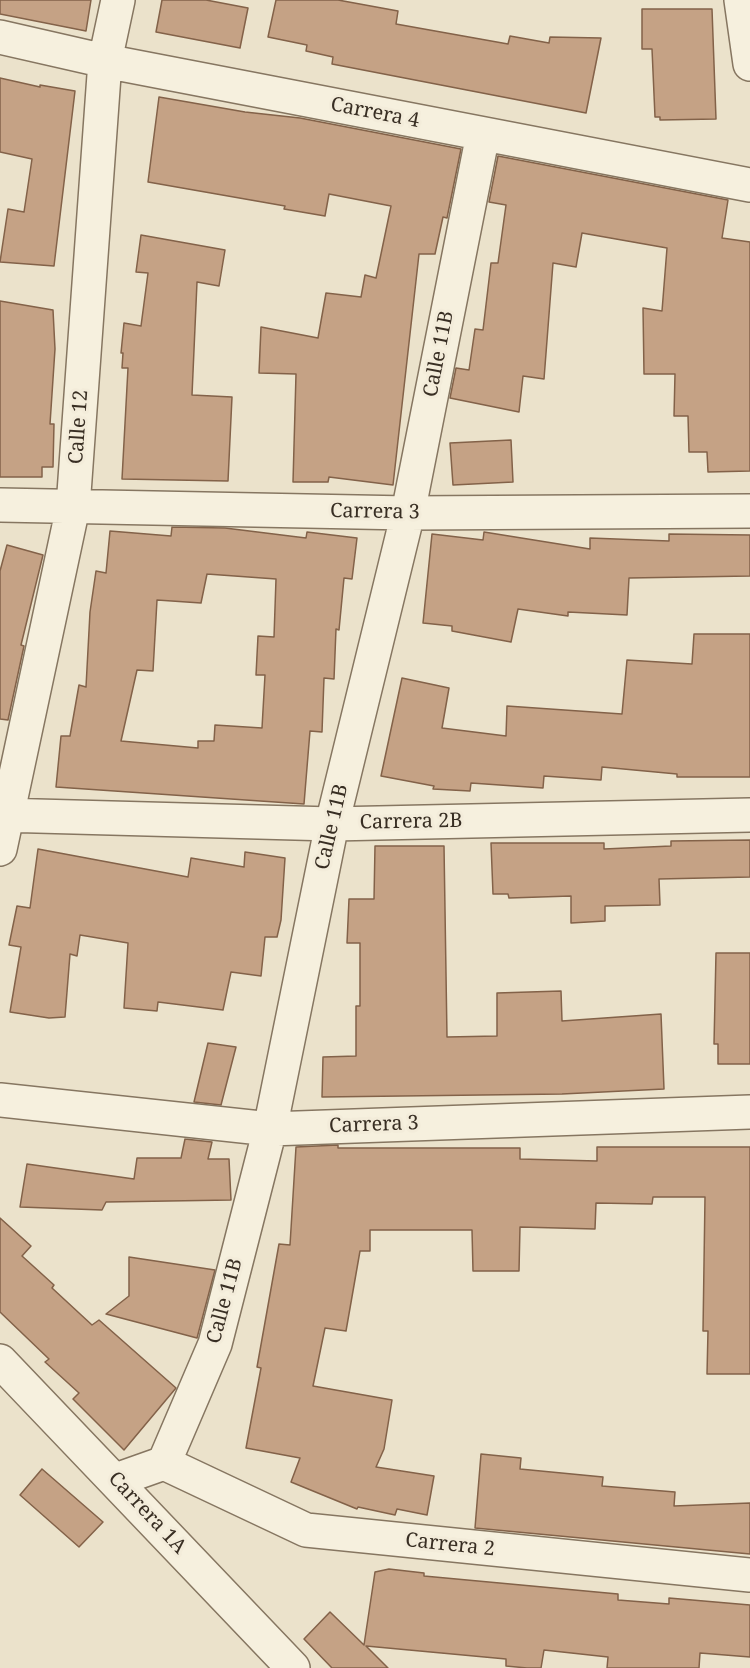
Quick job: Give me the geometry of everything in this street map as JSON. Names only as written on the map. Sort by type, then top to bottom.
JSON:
[{"type":"street","name":"Calle 12","points":[[0,849],[3,814],[73,507],[105,61],[118,0]]},
{"type":"street","points":[[741,0],[750,64]]},
{"type":"street","name":"Carrera 4","points":[[0,37],[105,61],[750,185]]},
{"type":"street","name":"Calle 11B","points":[[164,1463],[215,1344],[270,1129],[332,824],[408,513],[483,134]]},
{"type":"street","name":"Carrera 3","points":[[0,505],[408,513],[750,511]]},
{"type":"street","name":"Carrera 2B","points":[[3,814],[332,824],[750,815]]},
{"type":"street","name":"Carrera 3","points":[[0,1100],[270,1129],[750,1112]]},
{"type":"street","name":"Carrera 1A","points":[[0,1361],[116,1480],[292,1668]]},
{"type":"street","points":[[116,1480],[164,1463]]},
{"type":"street","name":"Carrera 2","points":[[164,1463],[306,1530],[750,1575]]},
{"type":"building","points":[[0,0],[91,0],[86,31],[0,14]]},
{"type":"building","points":[[162,0],[206,0],[248,8],[240,48],[156,32]]},
{"type":"building","points":[[276,0],[338,0],[398,11],[396,24],[508,44],[510,36],[549,43],[550,37],[601,38],[586,113],[332,64],[333,57],[306,51],[307,45],[268,37]]},
{"type":"building","points":[[642,9],[712,9],[716,119],[660,120],[660,117],[655,117],[652,49],[642,49]]},
{"type":"building","points":[[0,78],[40,87],[40,85],[75,91],[54,266],[0,262],[8,209],[24,212],[32,159],[0,152]]},
{"type":"building","points":[[159,97],[245,112],[300,118],[461,149],[447,218],[443,217],[435,254],[419,254],[393,485],[329,477],[328,482],[293,482],[296,374],[259,373],[261,327],[318,338],[326,293],[361,297],[365,275],[376,278],[391,206],[329,194],[325,216],[284,209],[285,206],[148,182]]},
{"type":"building","points":[[498,156],[728,200],[722,238],[750,242],[750,471],[708,472],[707,452],[689,452],[688,416],[674,416],[675,374],[644,374],[643,308],[662,311],[667,248],[582,233],[576,267],[553,263],[544,379],[523,376],[519,412],[450,398],[456,368],[469,370],[475,329],[483,330],[491,263],[498,263],[506,205],[489,202]]},
{"type":"building","points":[[141,235],[225,250],[219,286],[197,282],[192,395],[232,397],[228,481],[122,479],[128,368],[122,368],[123,353],[121,353],[124,323],[141,326],[148,273],[136,272]]},
{"type":"building","points":[[0,301],[53,310],[55,349],[50,424],[54,424],[53,467],[42,467],[42,477],[0,477]]},
{"type":"building","points":[[511,440],[513,482],[453,485],[450,443]]},
{"type":"building","points":[[172,527],[225,528],[306,538],[307,532],[357,538],[352,579],[344,578],[339,630],[336,629],[334,679],[324,678],[322,732],[310,731],[304,804],[56,787],[61,736],[70,736],[79,685],[86,687],[90,612],[96,571],[106,573],[110,531],[171,536]],"holes":[[[207,574],[276,579],[274,637],[258,636],[256,675],[265,675],[262,728],[215,725],[214,741],[198,741],[198,748],[121,741],[137,670],[153,671],[157,600],[201,603]]]},
{"type":"building","points":[[484,532],[590,549],[590,538],[669,541],[669,534],[750,535],[750,576],[629,578],[627,615],[568,612],[568,616],[518,609],[511,642],[452,631],[452,626],[423,623],[432,534],[483,540]]},
{"type":"building","points":[[7,545],[43,555],[21,645],[24,646],[8,720],[0,719],[0,571]]},
{"type":"building","points":[[694,634],[750,634],[750,777],[677,777],[677,774],[602,767],[601,780],[544,776],[543,788],[471,783],[470,791],[433,789],[434,786],[381,776],[402,678],[449,688],[442,728],[506,736],[507,706],[622,714],[627,660],[692,664]]},
{"type":"building","points":[[750,840],[750,877],[659,879],[660,905],[605,906],[605,921],[571,923],[571,896],[509,898],[508,894],[493,894],[491,843],[604,843],[604,849],[671,846],[671,841]]},
{"type":"building","points":[[375,846],[444,846],[447,1037],[497,1036],[497,993],[561,991],[562,1021],[661,1014],[664,1089],[562,1094],[322,1097],[323,1057],[356,1056],[356,1006],[360,1006],[360,943],[347,943],[349,899],[374,899]]},
{"type":"building","points":[[38,849],[188,877],[191,858],[244,867],[245,852],[285,858],[281,920],[277,937],[265,937],[261,976],[231,972],[223,1010],[158,1002],[157,1011],[124,1008],[128,943],[80,935],[77,956],[70,954],[65,1017],[49,1018],[10,1012],[21,947],[9,945],[17,906],[30,908]]},
{"type":"building","points":[[716,953],[750,953],[750,1064],[718,1064],[718,1044],[714,1044]]},
{"type":"building","points":[[208,1043],[236,1047],[221,1105],[194,1102]]},
{"type":"building","points":[[185,1139],[212,1142],[208,1159],[229,1159],[231,1200],[106,1202],[102,1210],[20,1207],[27,1164],[134,1179],[137,1158],[181,1158]]},
{"type":"building","points":[[338,1145],[338,1148],[520,1148],[520,1159],[597,1161],[597,1147],[750,1147],[750,1374],[707,1374],[708,1331],[703,1331],[705,1197],[653,1197],[652,1204],[596,1203],[595,1229],[520,1227],[519,1271],[473,1271],[472,1230],[370,1230],[370,1251],[360,1251],[346,1331],[325,1328],[313,1386],[392,1400],[384,1449],[376,1467],[434,1476],[427,1515],[397,1509],[395,1515],[358,1507],[357,1509],[291,1482],[300,1458],[246,1448],[261,1368],[257,1367],[279,1244],[290,1245],[296,1147]]},
{"type":"building","points":[[0,1218],[31,1246],[22,1256],[54,1285],[52,1288],[92,1325],[99,1320],[176,1388],[124,1450],[73,1399],[79,1393],[45,1362],[49,1359],[0,1312]]},
{"type":"building","points":[[129,1257],[215,1270],[197,1338],[106,1314],[129,1296]]},
{"type":"building","points":[[481,1454],[521,1458],[520,1469],[603,1477],[602,1486],[675,1492],[674,1506],[750,1503],[750,1554],[475,1528]]},
{"type":"building","points":[[42,1469],[103,1522],[79,1547],[20,1495]]},
{"type":"building","points":[[389,1569],[424,1573],[424,1576],[618,1594],[618,1600],[669,1604],[669,1598],[750,1605],[750,1657],[700,1653],[699,1668],[607,1668],[608,1657],[544,1650],[541,1668],[527,1668],[506,1666],[506,1659],[366,1646],[388,1668],[332,1668],[304,1639],[330,1612],[364,1645],[375,1572]]}]
